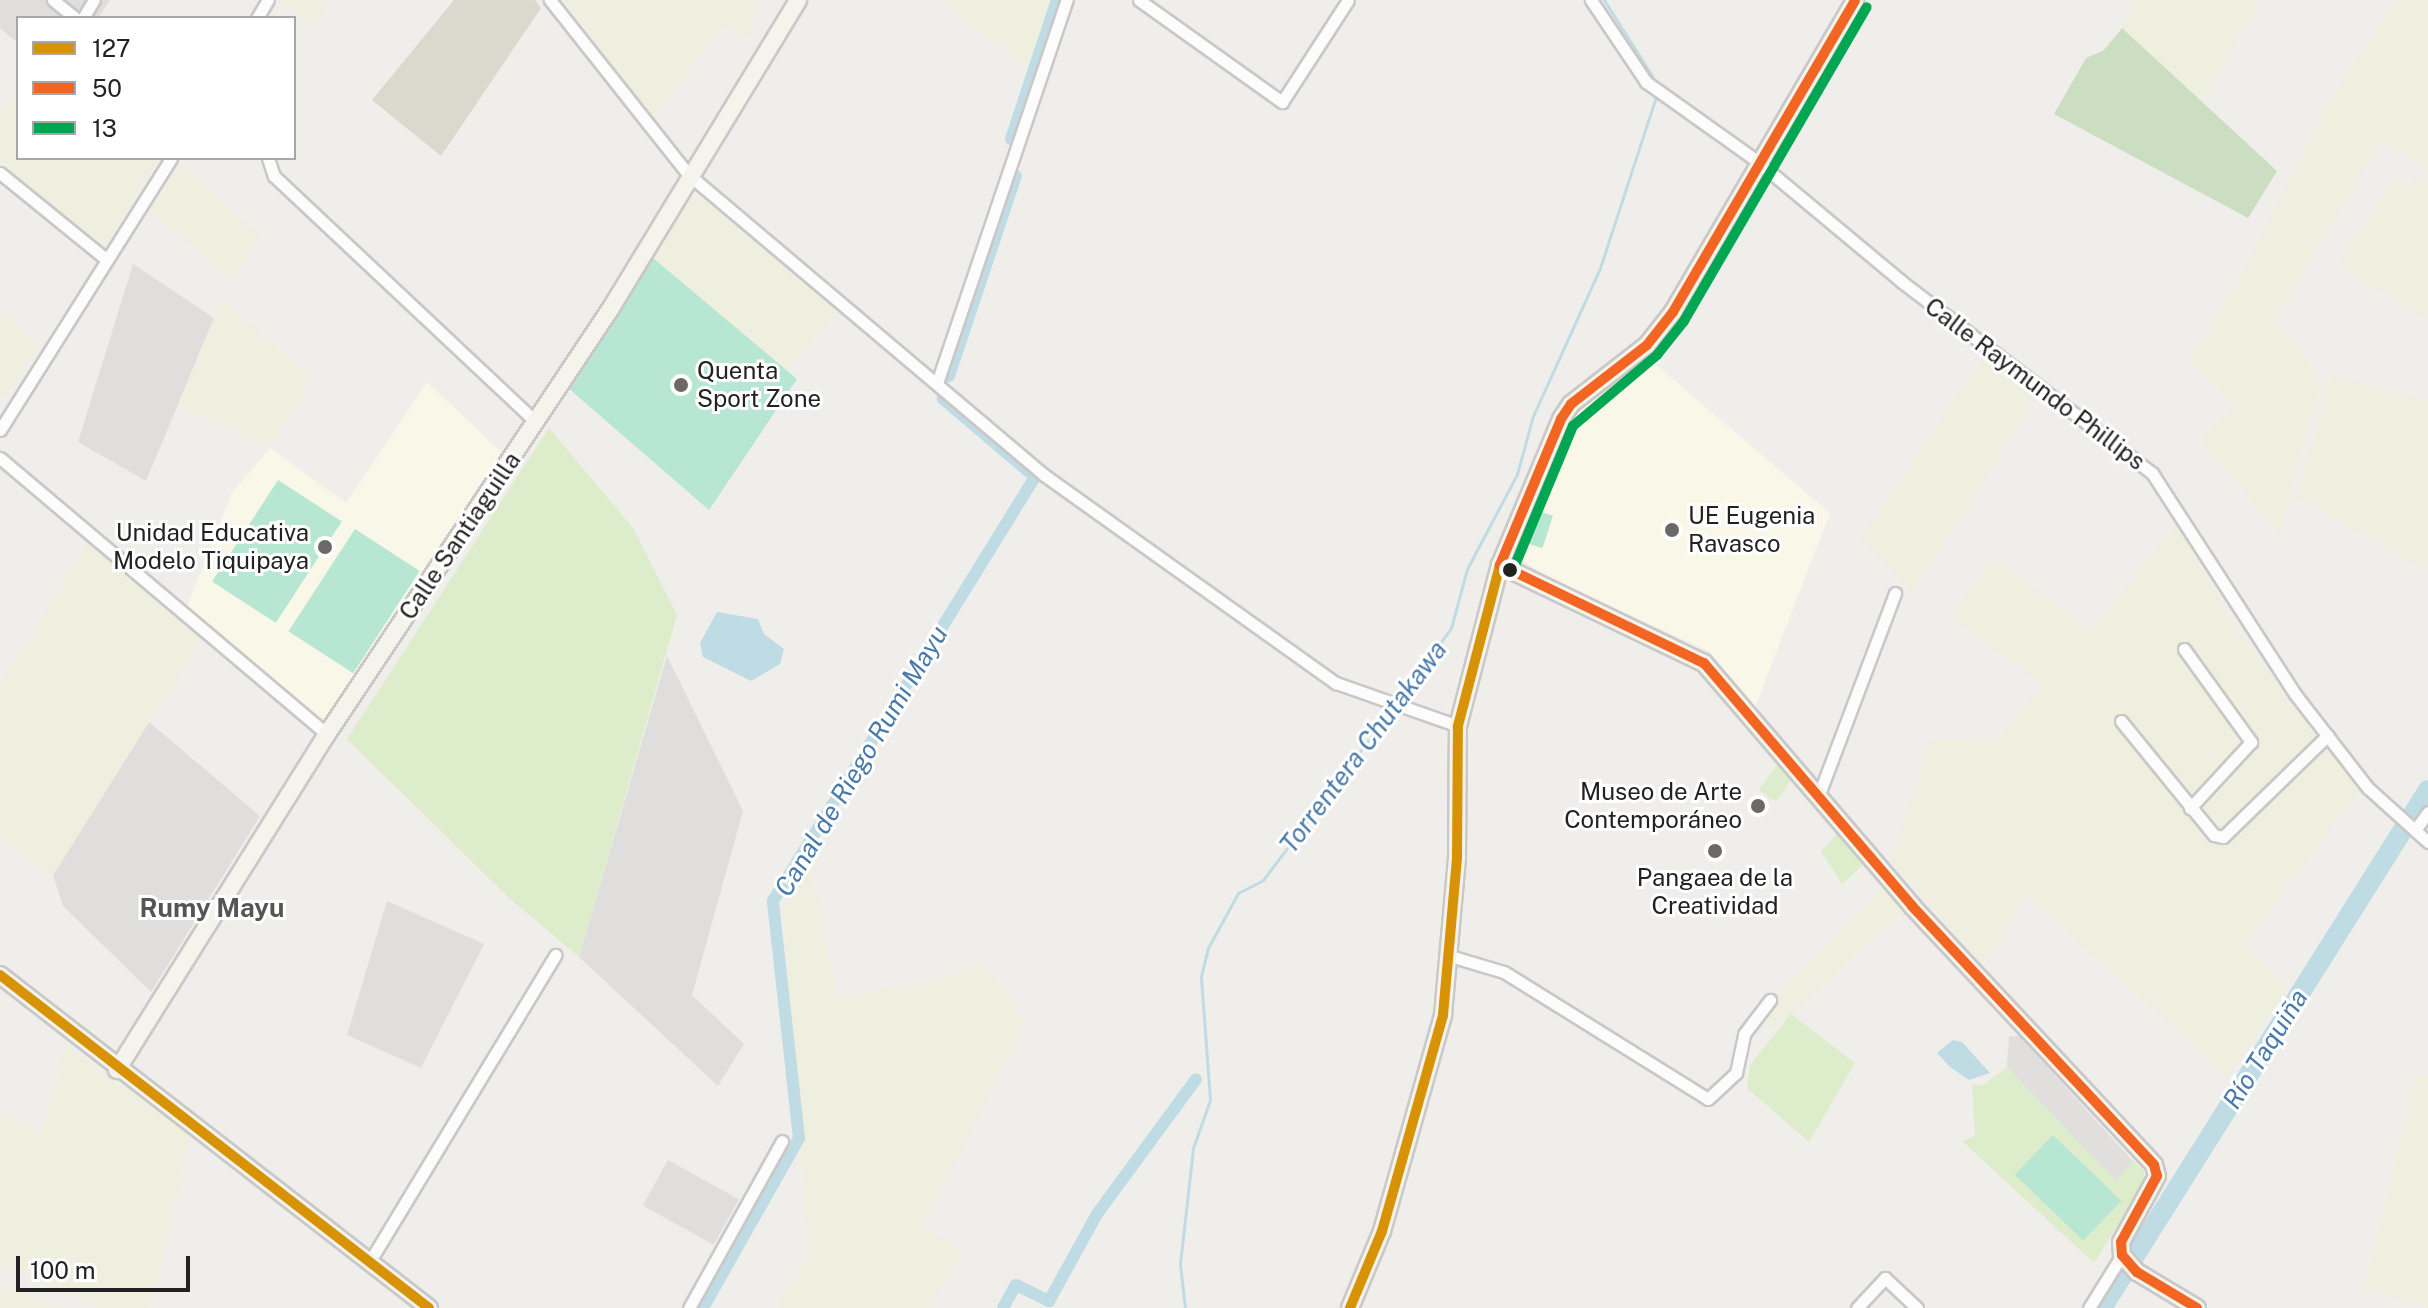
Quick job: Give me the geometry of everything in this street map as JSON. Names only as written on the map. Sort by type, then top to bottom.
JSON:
[{"type":"main road","name":"Calle Santiaguilla","points":[[117,1070],[327,734],[536,422],[798,0]]},
{"type":"main road","points":[[1350,1308],[1382,1231],[1427,1078],[1450,956],[1458,726],[1500,565],[1561,419],[1571,404],[1647,345],[1673,312],[1757,161],[1855,0]]},
{"type":"main road","points":[[1500,565],[1704,663],[1819,801],[2154,1165],[2157,1176],[2121,1242],[2130,1265],[2197,1308]]},
{"type":"main road","points":[[0,975],[117,1070],[429,1308]]},
{"type":"street","points":[[53,0],[73,16]]},
{"type":"street","points":[[550,0],[688,174],[1044,475],[1336,683],[1390,706],[1458,726]]},
{"type":"street","points":[[937,383],[1067,0]]},
{"type":"street","points":[[1139,0],[1282,102],[1348,0]]},
{"type":"street","name":"Calle Raymundo Phillips","points":[[1591,0],[1648,83],[1757,161],[1902,282],[2152,473],[2243,620],[2328,735],[2428,842]]},
{"type":"street","points":[[0,430],[170,160]]},
{"type":"street","points":[[269,160],[274,176],[536,422]]},
{"type":"street","points":[[0,173],[107,260]]},
{"type":"street","points":[[0,458],[327,734]]},
{"type":"street","points":[[1819,801],[1817,787],[1895,593]]},
{"type":"street","points":[[2184,649],[2251,742],[2190,808]]},
{"type":"street","points":[[2121,721],[2190,808],[2223,837],[2328,735]]},
{"type":"street","points":[[2410,825],[2428,812]]},
{"type":"street","points":[[370,1261],[555,955]]},
{"type":"street","points":[[1450,956],[1504,972],[1708,1099],[1736,1073],[1744,1034],[1770,1000]]},
{"type":"street","points":[[689,1308],[782,1141]]},
{"type":"street","points":[[2089,1308],[2130,1265]]},
{"type":"street","points":[[1857,1308],[1885,1278],[1917,1308]]},
{"type":"shaded area","points":[[0,0],[110,0],[99,16],[16,16],[16,41],[0,28]]},
{"type":"shaded area","points":[[454,0],[535,0],[541,8],[441,156],[372,100]]},
{"type":"shaded area","points":[[133,264],[214,318],[146,481],[78,442]]},
{"type":"shaded area","name":"UE Eugenia Ravasco","points":[[1647,357],[1830,513],[1754,710],[1709,651],[1553,580],[1512,553],[1567,422]]},
{"type":"shaded area","name":"Unidad Educativa Modelo Tiquipaya","points":[[427,382],[501,452],[327,723],[187,607],[231,494],[270,448],[346,503]]},
{"type":"shaded area","points":[[667,656],[743,811],[692,995],[744,1044],[718,1086],[579,957]]},
{"type":"shaded area","points":[[149,722],[260,816],[151,992],[63,906],[53,875]]},
{"type":"shaded area","points":[[387,901],[484,944],[421,1068],[347,1035]]},
{"type":"shaded area","points":[[2009,1036],[2019,1036],[2133,1161],[2116,1181],[2007,1067]]},
{"type":"shaded area","points":[[668,1160],[739,1199],[714,1245],[643,1205]]},
{"type":"green space","points":[[279,0],[329,0],[314,26]]},
{"type":"green space","points":[[565,0],[758,0],[748,37],[721,25],[655,118],[610,66]]},
{"type":"green space","points":[[939,0],[1057,0],[1032,70]]},
{"type":"green space","points":[[2136,0],[2260,0],[2201,101],[2122,28]]},
{"type":"green space","points":[[2397,0],[2428,0],[2428,170],[2382,139],[2275,319],[2322,381],[2280,534],[2199,439],[2236,405],[2189,360],[2243,273],[2330,102]]},
{"type":"green space","points":[[2122,28],[2277,171],[2248,218],[2054,114],[2086,58],[2103,51]]},
{"type":"green space","points":[[16,87],[16,160],[157,160],[105,247],[0,163],[0,112]]},
{"type":"green space","points":[[180,162],[260,237],[230,279],[150,209]]},
{"type":"green space","points":[[2415,176],[2428,183],[2428,319],[2339,265],[2394,179],[2407,186]]},
{"type":"green space","points":[[695,193],[837,312],[787,371],[646,252]]},
{"type":"green space","name":"Quenta Sport Zone","points":[[653,258],[797,379],[709,510],[567,387]]},
{"type":"green space","points":[[222,299],[311,378],[270,448],[178,405]]},
{"type":"green space","points":[[0,312],[39,346],[5,396],[0,392]]},
{"type":"green space","points":[[1982,361],[2036,398],[1912,592],[1860,539]]},
{"type":"green space","points":[[2331,375],[2428,402],[2428,571],[2297,497]]},
{"type":"green space","points":[[549,428],[633,528],[677,615],[579,957],[509,898],[347,739]]},
{"type":"green space","points":[[278,480],[342,521],[276,623],[212,581]]},
{"type":"green space","points":[[1532,509],[1553,516],[1542,548],[1521,541]]},
{"type":"green space","points":[[2178,524],[2233,625],[2359,790],[2245,943],[2287,988],[2228,1077],[2026,894],[1983,965],[1891,861],[1932,740],[1999,741],[2042,684],[1951,617],[1992,558],[2091,629]]},
{"type":"green space","points":[[355,529],[420,571],[353,673],[289,631]]},
{"type":"green space","points":[[88,544],[202,638],[53,875],[0,838],[0,685]]},
{"type":"green space","points":[[1780,761],[1793,777],[1776,802],[1759,790]]},
{"type":"green space","points":[[1837,834],[1864,864],[1842,884],[1821,851]]},
{"type":"green space","points":[[811,868],[838,997],[929,982],[982,963],[1026,1023],[922,1226],[962,1252],[929,1308],[777,1308],[808,1257],[783,908]]},
{"type":"green space","points":[[1883,887],[1902,911],[1771,1033],[1763,1012]]},
{"type":"green space","points":[[1791,1014],[1855,1063],[1809,1142],[1747,1088],[1750,1065]]},
{"type":"green space","points":[[66,1046],[191,1135],[150,1308],[100,1308],[0,1262],[0,1113],[42,1134]]},
{"type":"green space","points":[[2007,1067],[2116,1181],[2133,1161],[2144,1171],[2144,1183],[2094,1263],[1962,1141],[1975,1136],[1972,1084],[1982,1086]]},
{"type":"green space","points":[[2415,1074],[2428,1075],[2428,1308],[2363,1288]]},
{"type":"green space","points":[[2053,1135],[2121,1201],[2083,1241],[2015,1175]]},
{"type":"green space","points":[[0,1283],[55,1308],[0,1308]]},
{"type":"water","points":[[717,612],[758,619],[764,634],[784,649],[780,664],[751,681],[703,657],[700,643]]},
{"type":"water","points":[[1953,1040],[1962,1042],[1990,1073],[1969,1080],[1950,1067],[1937,1053]]},
{"type":"waterway","name":"Canal de Riego Rumi Mayu","points":[[1011,139],[1057,0]]},
{"type":"waterway","name":"Torrentera Chutakawa","points":[[1604,0],[1652,76]]},
{"type":"waterway","name":"Torrentera Chutakawa","points":[[1399,700],[1451,628],[1467,569],[1517,474],[1533,416],[1600,268],[1656,97]]},
{"type":"waterway","name":"Canal de Riego Rumi Mayu","points":[[949,376],[1016,176]]},
{"type":"waterway","name":"Canal de Riego Rumi Mayu","points":[[703,1308],[799,1138],[773,901],[1035,477],[943,399]]},
{"type":"waterway","name":"Torrentera Chutakawa","points":[[1185,1308],[1180,1264],[1193,1148],[1210,1100],[1201,976],[1208,948],[1238,893],[1263,880],[1394,706]]},
{"type":"waterway","name":"Río Taquiña","points":[[2102,1308],[2428,790]]},
{"type":"waterway","points":[[1003,1308],[1016,1285],[1049,1301],[1097,1214],[1196,1079]]},
{"type":"transit line","name":"50","points":[[1500,565],[1561,419],[1571,404],[1647,345],[1673,312],[1855,0]]},
{"type":"transit line","name":"13","points":[[1513,570],[1573,426],[1657,355],[1684,321],[1867,7]]},
{"type":"transit line","name":"127","points":[[1350,1308],[1382,1231],[1443,1015],[1457,858],[1458,726],[1500,565]]},
{"type":"transit line","name":"50","points":[[1500,565],[1704,663],[1912,906],[2154,1165],[2157,1176],[2121,1242],[2122,1255],[2137,1272],[2197,1308]]},
{"type":"transit line","name":"127","points":[[0,975],[429,1308]]},
{"type":"place","name":"Quenta Sport Zone","points":[[681,385]]},
{"type":"place","name":"UE Eugenia Ravasco","points":[[1672,530]]},
{"type":"place","name":"Unidad Educativa Modelo Tiquipaya","points":[[325,547]]},
{"type":"place","name":"Museo de Arte Contemporáneo","points":[[1758,806]]},
{"type":"place","name":"Pangaea de la Creatividad","points":[[1715,851]]},
{"type":"district","name":"Rumy Mayu","points":[[212,908]]}]
